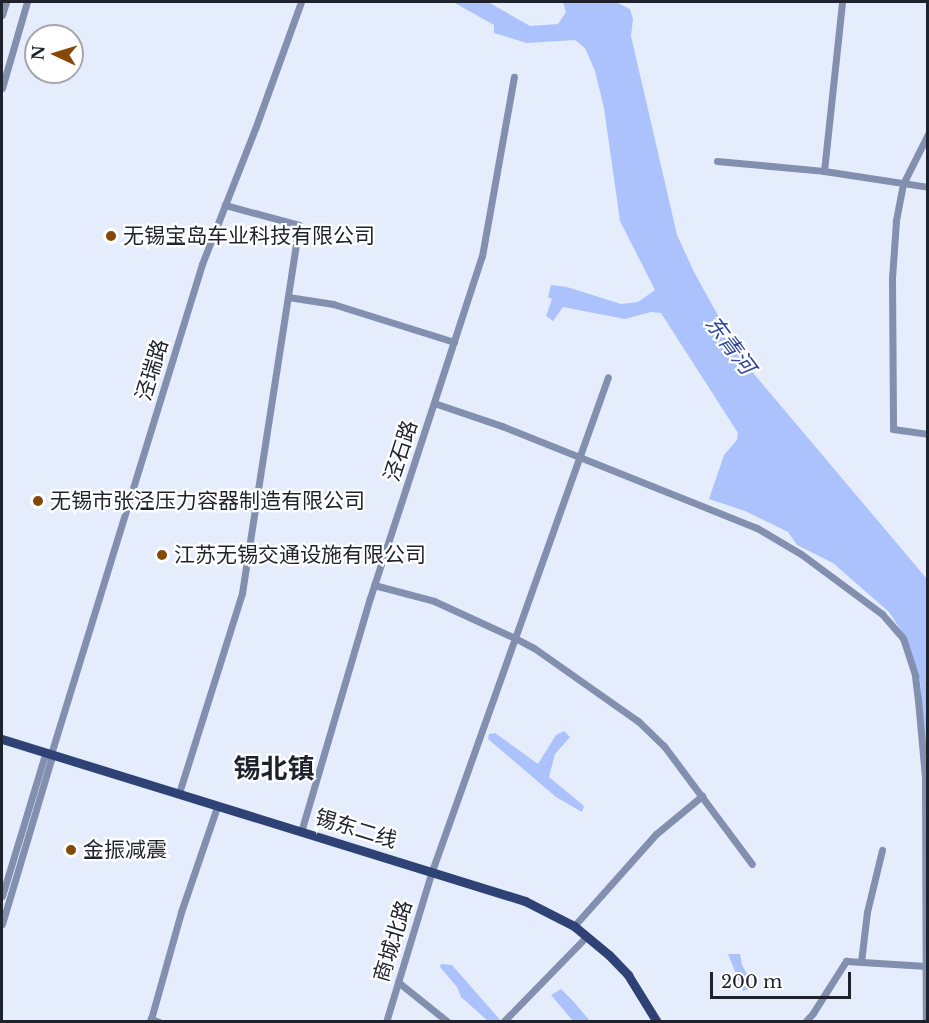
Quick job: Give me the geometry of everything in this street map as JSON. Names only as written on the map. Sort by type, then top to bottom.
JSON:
[{"type":"main road","name":"锡东二线","points":[[2,739],[525,901],[574,926],[587,936],[628,975],[657,1022]]},
{"type":"street","points":[[2,15],[6,2]]},
{"type":"street","points":[[2,88],[27,2]]},
{"type":"street","name":"泾瑞路","points":[[2,924],[51,754],[202,264],[301,2]]},
{"type":"street","points":[[824,171],[842,2]]},
{"type":"street","name":"泾石路","points":[[301,832],[374,585],[482,256],[514,77]]},
{"type":"street","points":[[927,134],[903,184],[896,221],[892,278],[893,429],[927,434]]},
{"type":"street","points":[[717,161],[824,171],[927,187]]},
{"type":"street","points":[[179,793],[242,593],[298,225],[225,205]]},
{"type":"street","points":[[288,297],[333,304],[454,342]]},
{"type":"street","name":"商城北路","points":[[386,1022],[432,871],[608,377]]},
{"type":"street","points":[[434,403],[502,426],[710,508],[778,538],[882,614],[903,638],[915,676],[925,777],[926,1022]]},
{"type":"street","points":[[374,585],[434,601],[515,638],[534,648],[638,721],[664,746],[752,864]]},
{"type":"street","name":"泾瑞路","points":[[2,896],[44,758],[51,754]]},
{"type":"street","points":[[574,926],[656,834],[702,796]]},
{"type":"street","points":[[159,1022],[151,1019],[181,912],[216,810]]},
{"type":"street","points":[[861,962],[867,912],[882,850]]},
{"type":"street","points":[[504,1021],[587,936]]},
{"type":"street","points":[[805,1022],[846,961],[926,966]]},
{"type":"street","points":[[398,982],[448,1022]]},
{"type":"water","name":"东青河","points":[[453,2],[488,2],[530,26],[558,24],[566,12],[563,2],[616,2],[630,9],[633,19],[631,36],[677,235],[694,272],[743,361],[927,579],[927,764],[920,680],[904,635],[889,612],[833,563],[797,545],[788,532],[745,511],[709,499],[724,455],[737,440],[738,433],[661,313],[651,312],[625,319],[563,307],[553,321],[546,316],[552,299],[548,297],[551,285],[567,287],[621,304],[638,302],[655,290],[620,221],[604,108],[595,71],[585,48],[575,40],[527,43],[494,33],[494,25]]},
{"type":"water","points":[[564,731],[570,737],[555,754],[549,777],[584,806],[582,812],[556,797],[488,739],[489,734],[495,733],[538,764],[556,735]]},
{"type":"water","points":[[728,954],[740,954],[742,965],[748,976],[749,989],[743,991]]},
{"type":"water","points":[[441,964],[452,965],[501,1021],[488,1021],[461,997],[457,987],[440,967]]},
{"type":"water","points":[[561,989],[590,1021],[573,1021],[551,995]]},
{"type":"place","name":"无锡宝岛车业科技有限公司","points":[[111,236]]},
{"type":"place","name":"无锡市张泾压力容器制造有限公司","points":[[38,501]]},
{"type":"place","name":"江苏无锡交通设施有限公司","points":[[162,555]]},
{"type":"place","name":"金振减震","points":[[71,850]]},
{"type":"district","name":"锡北镇","points":[[274,769]]}]
